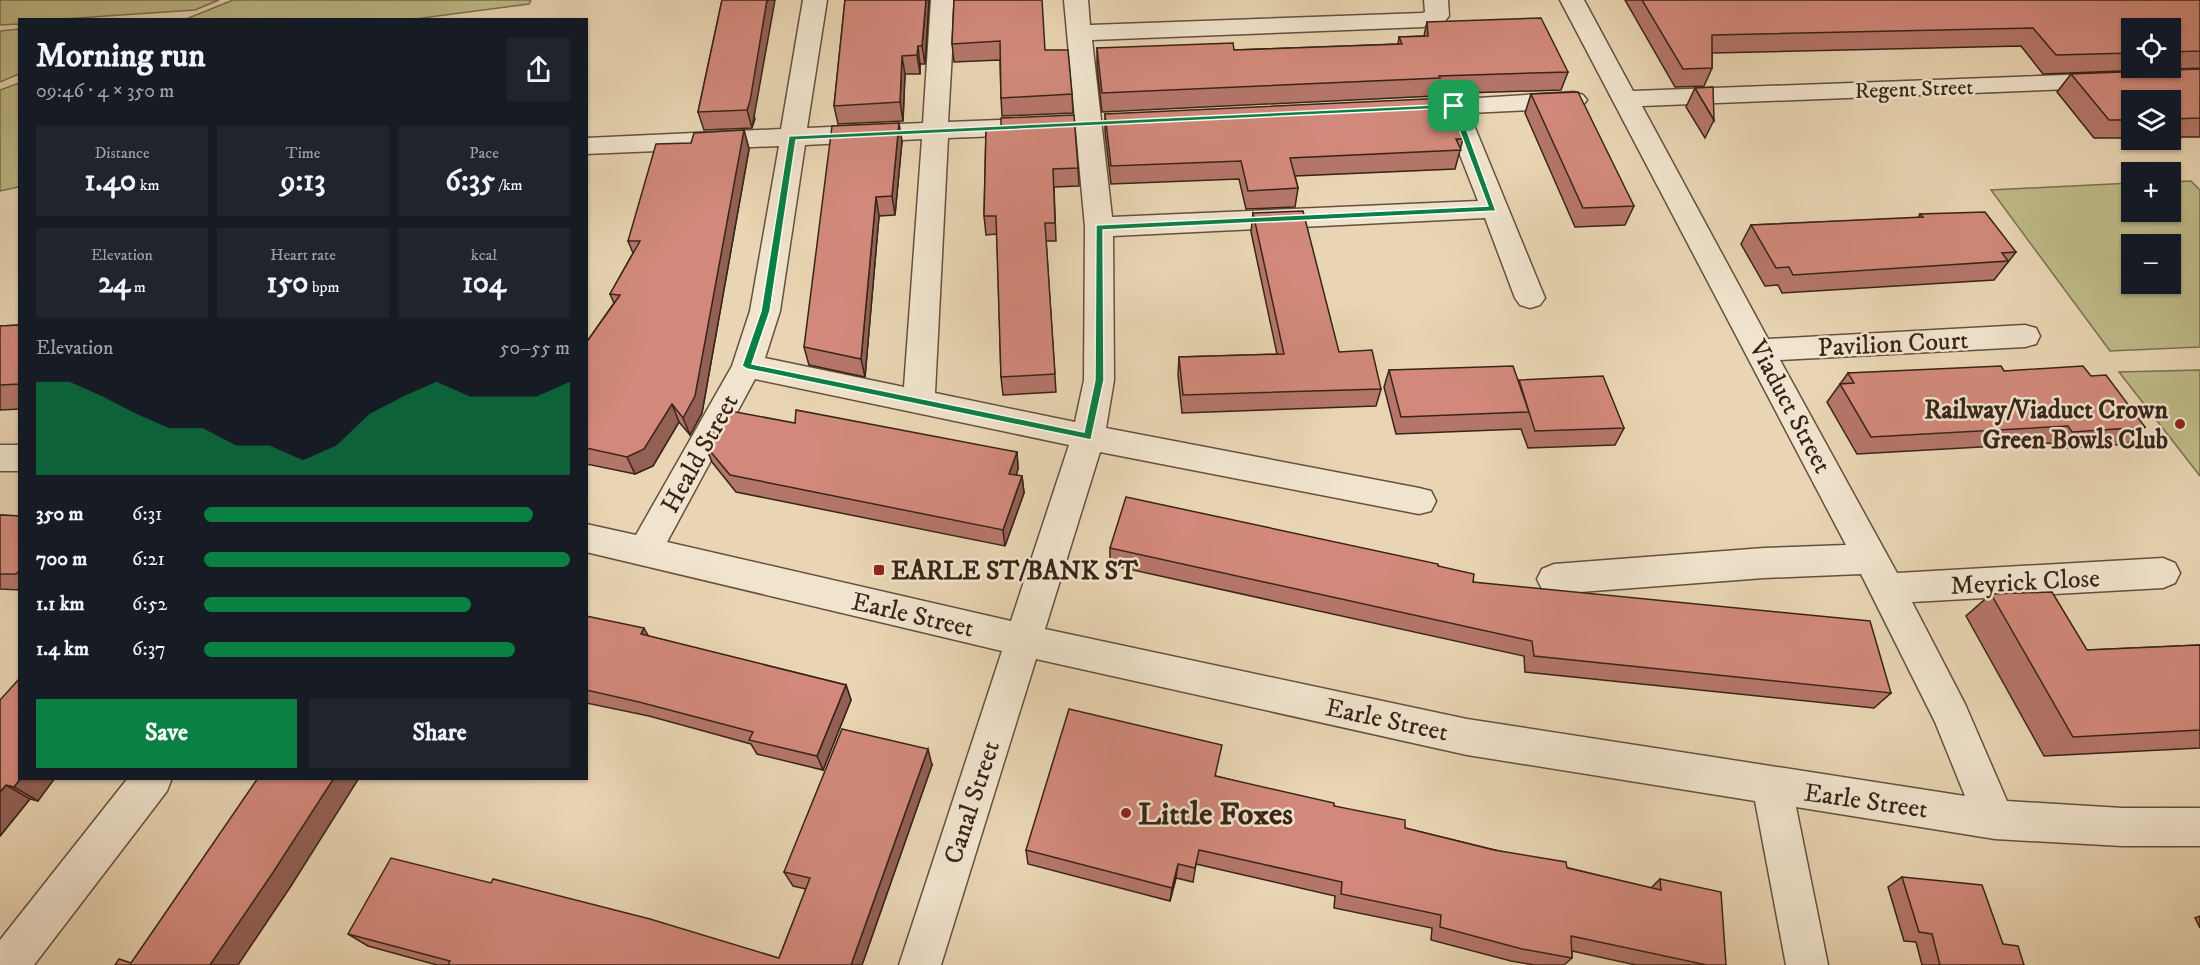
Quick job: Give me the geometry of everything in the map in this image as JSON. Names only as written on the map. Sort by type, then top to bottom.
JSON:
[{"type":"street","name":"Heald Street","points":[[645,551],[747,366],[765,311],[815,0]]},
{"type":"street","points":[[919,400],[937,131],[943,0]]},
{"type":"street","name":"Canal Street","points":[[920,965],[1088,437],[1099,380],[1101,124],[1079,33],[1076,0]]},
{"type":"street","points":[[1079,33],[1423,20],[1437,16],[1436,0]]},
{"type":"street","name":"Viaduct Street","points":[[1572,0],[1627,99],[1887,589],[1952,716],[1995,820]]},
{"type":"street","name":"Regent Street","points":[[1627,99],[2200,78]]},
{"type":"street","points":[[1384,110],[1577,100]]},
{"type":"street","points":[[1454,106],[1530,298]]},
{"type":"street","points":[[588,146],[1101,124]]},
{"type":"street","points":[[1099,227],[1493,209]]},
{"type":"street","name":"Pavilion Court","points":[[1761,350],[2025,336]]},
{"type":"street","points":[[747,366],[1088,437],[1419,501]]},
{"type":"street","points":[[0,458],[18,458]]},
{"type":"street","name":"Earle Street","points":[[588,538],[1024,640],[1467,736],[1772,787],[1995,820],[2122,827],[2200,827]]},
{"type":"street","points":[[1554,579],[1764,563],[1871,559]]},
{"type":"street","name":"Meyrick Close","points":[[1887,589],[2163,573]]},
{"type":"street","points":[[7,965],[151,780]]},
{"type":"street","points":[[1772,787],[1807,965]]},
{"type":"shaded area","points":[[0,0],[219,0],[195,10],[77,18],[18,18],[18,24],[0,25]]},
{"type":"shaded area","points":[[233,0],[531,0],[529,4],[422,18],[188,18]]},
{"type":"shaded area","points":[[18,29],[18,74],[0,82],[0,31]]},
{"type":"shaded area","points":[[18,83],[18,187],[0,191],[0,90]]},
{"type":"shaded area","points":[[2191,181],[2200,190],[2200,347],[2110,351],[1991,190],[2121,184],[2121,222],[2181,222],[2181,182]]},
{"type":"shaded area","name":"Railway/Viaduct Crown Green Bowls Club","points":[[2200,370],[2200,476],[2119,372]]},
{"type":"building","points":[[722,0],[767,0],[750,101],[747,110],[698,112]]},
{"type":"building","points":[[845,0],[926,0],[922,46],[918,46],[917,55],[902,56],[900,102],[834,106]]},
{"type":"building","points":[[954,0],[1042,0],[1045,50],[1068,50],[1072,94],[1001,98],[1000,41],[952,44]]},
{"type":"building","points":[[1642,0],[2200,0],[2200,51],[2181,52],[2181,18],[2121,18],[2121,53],[2056,55],[2033,28],[1712,35],[1712,68],[1683,69]]},
{"type":"building","points":[[1541,18],[1568,72],[1439,76],[1440,78],[1102,93],[1097,48],[1233,43],[1234,50],[1402,44],[1399,37],[1428,36],[1427,22]]},
{"type":"building","points":[[2200,69],[2200,118],[2181,119],[2181,90],[2121,90],[2121,120],[2109,120],[2071,74],[2121,72],[2121,78],[2181,78],[2181,70]]},
{"type":"building","points":[[1713,87],[1714,120],[1695,88]]},
{"type":"building","points":[[1578,92],[1634,206],[1583,208],[1531,94]]},
{"type":"building","points":[[1447,98],[1463,139],[1456,139],[1461,150],[1290,158],[1298,188],[1248,191],[1241,161],[1111,166],[1105,114]]},
{"type":"building","points":[[1074,115],[1078,168],[1053,169],[1055,223],[1045,223],[1055,374],[1001,377],[996,216],[984,216],[986,130],[1001,129],[1001,118]]},
{"type":"building","points":[[899,123],[892,196],[876,197],[861,359],[804,347],[832,126]]},
{"type":"building","points":[[744,130],[695,396],[683,418],[672,404],[644,449],[627,457],[588,448],[588,340],[620,295],[610,294],[640,241],[628,241],[656,144],[691,143],[694,133]]},
{"type":"building","points":[[1303,211],[1339,352],[1372,350],[1381,389],[1183,395],[1179,357],[1284,354],[1253,213]]},
{"type":"building","points":[[1985,212],[2016,252],[2002,253],[2008,261],[1793,275],[1789,267],[1776,268],[1751,225],[1923,217],[1920,214]]},
{"type":"building","points":[[18,325],[18,384],[0,385],[0,326]]},
{"type":"building","points":[[1513,366],[1529,412],[1401,417],[1389,370]]},
{"type":"building","points":[[2001,366],[2004,371],[2083,366],[2091,376],[2106,375],[2145,427],[2072,432],[2068,426],[1871,437],[1840,384],[1854,383],[1848,373]]},
{"type":"building","points":[[1603,376],[1624,428],[1535,431],[1519,380]]},
{"type":"building","points":[[725,410],[795,423],[796,410],[1017,452],[1009,474],[1022,476],[1003,530],[730,475],[705,445]]},
{"type":"building","points":[[1126,497],[1438,564],[1438,566],[1474,574],[1473,582],[1870,621],[1891,693],[1534,656],[1532,641],[1110,548]]},
{"type":"building","points":[[0,515],[18,516],[18,572],[0,574]]},
{"type":"building","points":[[2052,592],[2087,650],[2200,645],[2200,730],[2073,737],[1991,594]]},
{"type":"building","points":[[588,616],[644,628],[641,634],[846,685],[817,756],[749,740],[753,732],[588,690]]},
{"type":"building","points":[[18,680],[19,780],[14,787],[6,785],[0,792],[0,700]]},
{"type":"building","points":[[1069,709],[1222,745],[1215,776],[1334,803],[1334,806],[1405,820],[1405,828],[1494,850],[1566,862],[1567,868],[1661,890],[1660,879],[1721,892],[1726,965],[1707,965],[1571,936],[1572,958],[1522,949],[1440,927],[1441,915],[1341,894],[1342,882],[1199,850],[1195,868],[1178,864],[1172,888],[1026,850]]},
{"type":"building","points":[[842,729],[928,749],[851,965],[448,965],[450,961],[348,934],[391,858],[491,883],[493,879],[650,919],[779,958],[810,878],[784,872]]},
{"type":"building","points":[[257,780],[333,780],[210,965],[115,965],[119,959],[131,963]]},
{"type":"building","points":[[1902,877],[1982,885],[2003,944],[2018,946],[2024,965],[1940,965],[1932,934],[1919,932]]},
{"type":"place","name":"Railway/Viaduct Crown Green Bowls Club","points":[[2180,424]]},
{"type":"place","name":"EARLE ST/BANK ST","points":[[879,570]]},
{"type":"place","name":"Little Foxes","points":[[1126,813]]},
{"type":"route","points":[[1454,106],[1493,209],[1099,227],[1099,380],[1088,437],[931,402],[747,366],[765,311],[792,138],[1454,106]]}]
